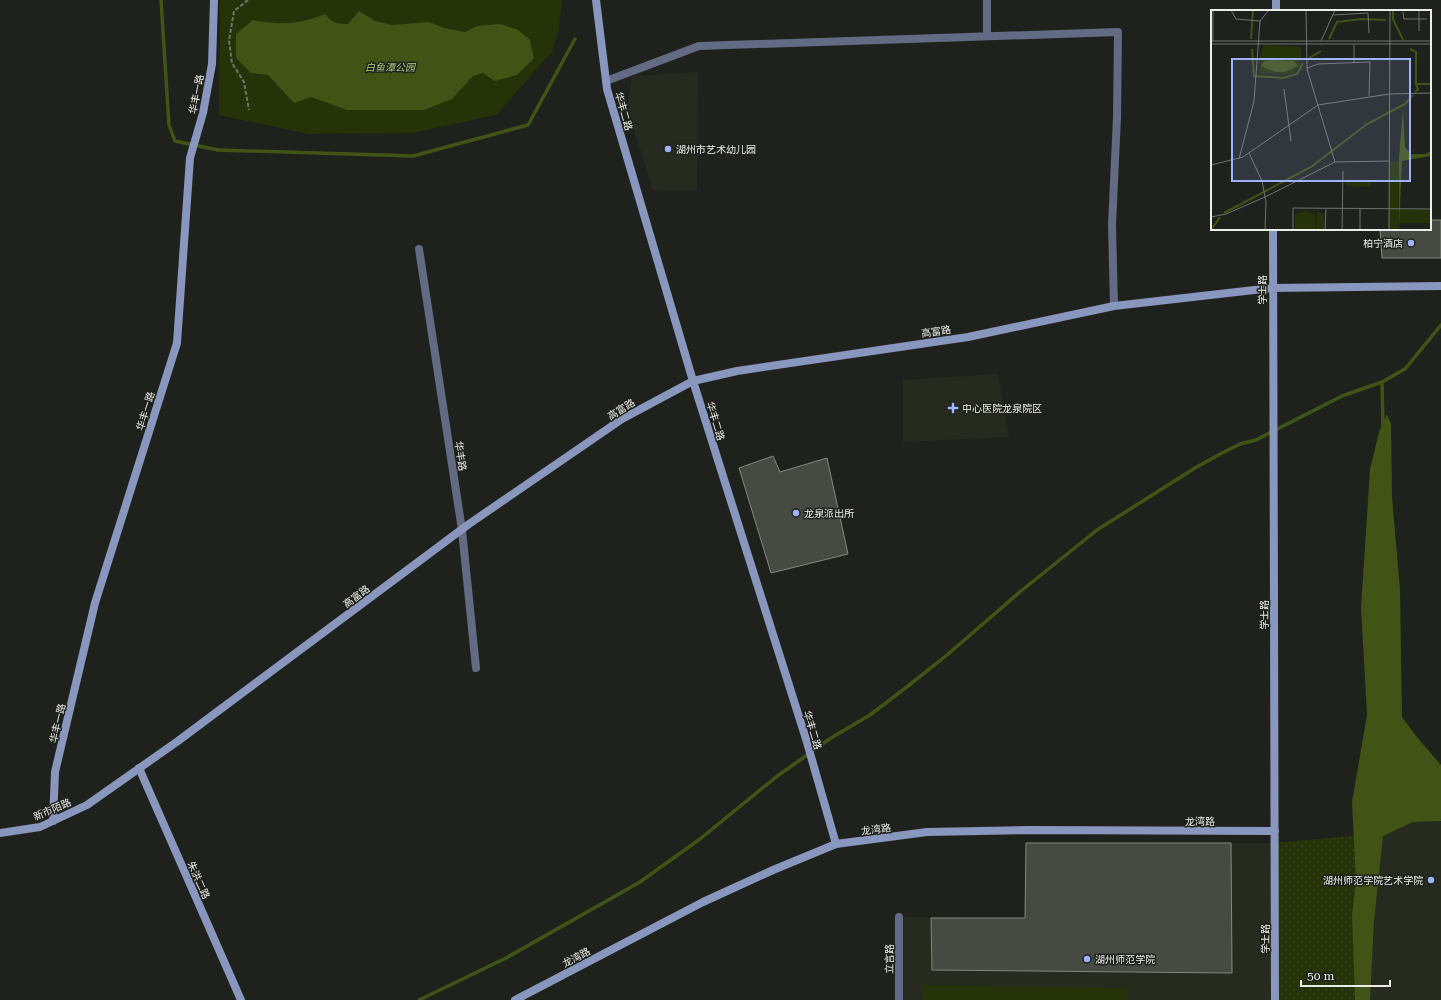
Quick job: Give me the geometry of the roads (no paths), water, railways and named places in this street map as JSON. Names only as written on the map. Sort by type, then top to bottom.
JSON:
[{"type":"street","name":"华丰一路","points":[[53,821],[55,772],[95,603],[177,343],[190,158],[203,113],[212,64],[214,0]]},
{"type":"street","name":"华丰二路","points":[[596,0],[606,81],[693,381],[806,739],[836,844]]},
{"type":"street","points":[[987,0],[987,36]]},
{"type":"street","points":[[606,81],[699,46],[1118,32],[1117,117],[1112,225],[1114,306]]},
{"type":"street","name":"学士路","points":[[1273,230],[1275,1000]]},
{"type":"street","name":"华丰路","points":[[419,249],[462,530],[476,668]]},
{"type":"street","name":"高富路","points":[[87,804],[139,768],[462,530],[622,419],[693,381],[737,371],[968,337],[1114,306],[1272,288],[1441,286]]},
{"type":"street","name":"朱洪二路","points":[[139,768],[241,1000]]},
{"type":"street","name":"新市陌路","points":[[0,833],[40,826],[87,804]]},
{"type":"street","name":"龙湾路","points":[[514,1000],[702,902],[836,844],[927,832],[1030,830],[1275,831]]},
{"type":"street","name":"立言路","points":[[899,917],[899,1000]]},
{"type":"waterway","points":[[161,0],[169,125],[175,141],[218,150],[413,156],[528,125],[575,39]]},
{"type":"waterway","points":[[419,1000],[506,958],[640,882],[700,839],[776,777],[831,738],[870,715],[908,686],[947,655],[1021,591],[1097,530],[1195,468],[1222,453],[1240,444],[1256,440],[1342,396],[1382,382],[1405,369],[1441,325]]},
{"type":"waterway","points":[[1382,382],[1383,426]]},
{"type":"place","name":"湖州市艺术幼儿园","points":[[668,149]]},
{"type":"place","name":"柏宁酒店","points":[[1411,243]]},
{"type":"place","name":"中心医院龙泉院区","points":[[953,408]]},
{"type":"place","name":"龙泉派出所","points":[[796,513]]},
{"type":"place","name":"湖州师范学院艺术学院","points":[[1431,880]]},
{"type":"place","name":"湖州师范学院","points":[[1087,959]]},
{"type":"park label","name":"白鱼潭公园","points":[[390,67]]}]
